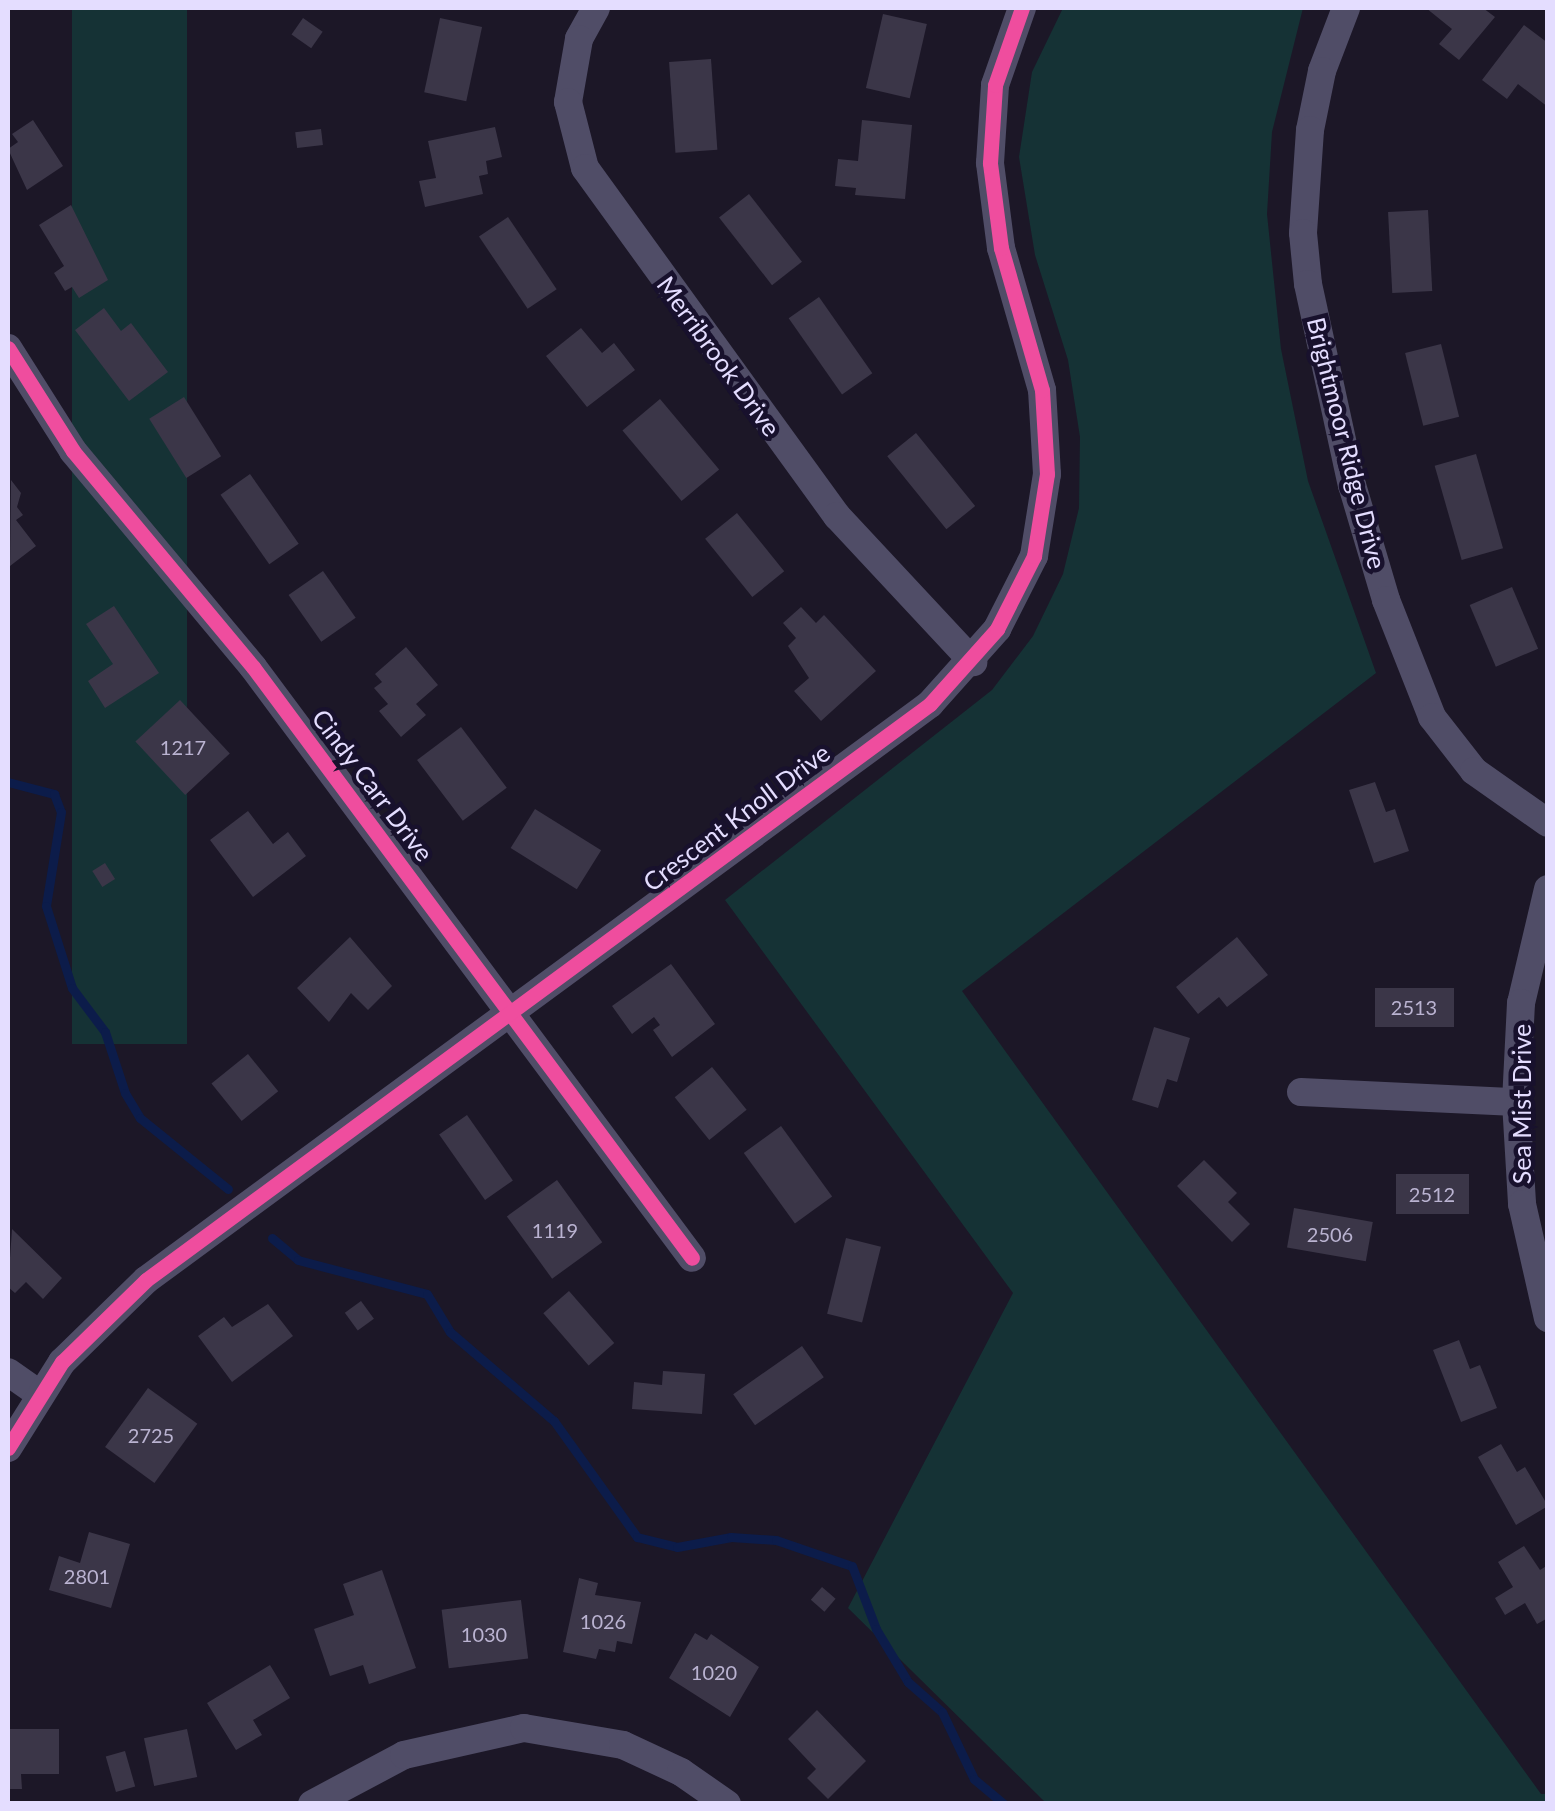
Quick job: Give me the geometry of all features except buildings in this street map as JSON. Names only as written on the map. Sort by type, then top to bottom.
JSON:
[{"type":"street","name":"Merribrook Drive","points":[[596,8],[579,39],[568,102],[585,168],[837,516],[973,662]]},
{"type":"street","name":"Crescent Knoll Drive","points":[[8,1448],[38,1393],[90,1331],[146,1280],[930,704],[973,662],[1018,595],[1045,515],[1042,390],[1001,248],[990,164],[995,84],[1022,8]]},
{"type":"street","name":"Brightmoor Ridge Drive","points":[[1346,8],[1313,115],[1303,233],[1311,300],[1352,485],[1386,600],[1432,716],[1474,771],[1548,823]]},
{"type":"street","name":"Cindy Carr Drive","points":[[8,348],[73,451],[253,667],[692,1258]]},
{"type":"street","name":"Sea Mist Drive","points":[[1548,889],[1521,1003],[1516,1102],[1522,1204],[1548,1318]]},
{"type":"street","points":[[1302,1092],[1516,1102]]},
{"type":"street","points":[[8,1372],[38,1393]]},
{"type":"street","points":[[312,1804],[404,1755],[524,1728],[623,1744],[681,1772],[727,1804]]},
{"type":"green space","points":[[72,8],[187,8],[187,1044],[72,1044]]},
{"type":"green space","points":[[1063,8],[1303,8],[1272,132],[1267,214],[1281,349],[1308,481],[1376,673],[962,991],[1541,1794],[1547,1794],[1547,1803],[1046,1803],[848,1608],[1013,1293],[725,900],[992,690],[1033,636],[1063,574],[1079,508],[1080,437],[1068,360],[1035,255],[1019,157],[1032,72]]},
{"type":"waterway","points":[[8,782],[54,794],[61,812],[46,906],[72,988],[105,1032],[125,1093],[140,1118],[228,1189]]},
{"type":"waterway","points":[[272,1238],[298,1260],[427,1294],[450,1332],[554,1421],[637,1537],[677,1547],[731,1537],[776,1540],[852,1566],[876,1629],[908,1682],[942,1712],[974,1779],[1004,1804]]},
{"type":"cycle path","points":[[8,1448],[62,1362],[146,1280],[930,704],[997,629],[1034,556],[1047,474],[1042,390],[1001,248],[990,163],[995,85],[1022,8]]},
{"type":"cycle path","points":[[8,348],[73,451],[253,667],[692,1258]]}]
